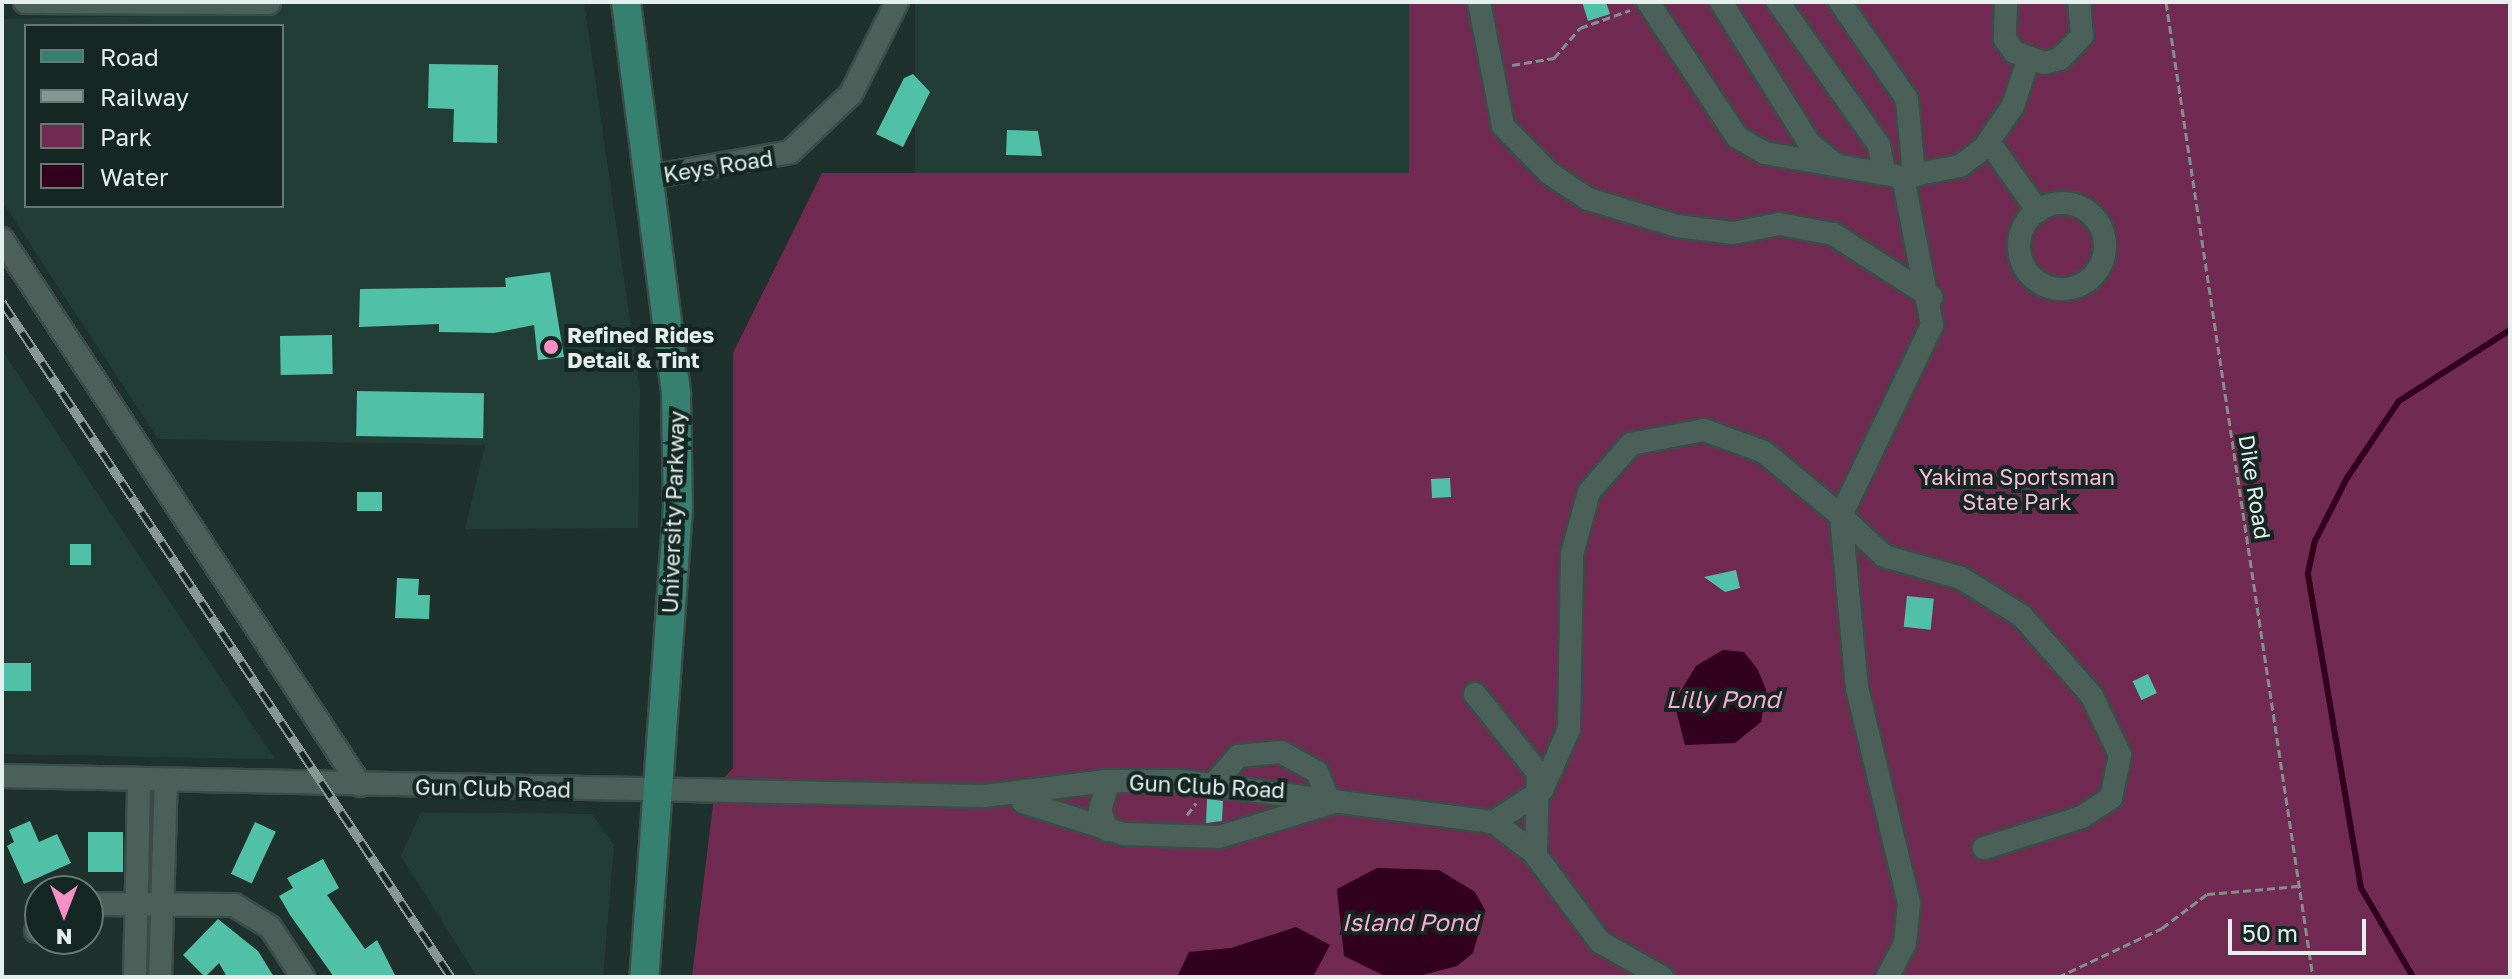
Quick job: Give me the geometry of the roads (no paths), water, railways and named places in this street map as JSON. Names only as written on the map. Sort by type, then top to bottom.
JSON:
[{"type":"main road","name":"University Parkway","points":[[626,2],[677,409],[678,508],[644,977]]},
{"type":"street","points":[[25,2],[269,3]]},
{"type":"street","name":"Keys Road","points":[[650,177],[790,152],[851,94],[897,2]]},
{"type":"street","points":[[1479,2],[1503,126],[1549,173],[1588,199],[1707,230],[1779,224],[1833,234],[1931,297]]},
{"type":"street","points":[[1721,2],[1809,143],[1836,165]]},
{"type":"street","points":[[1778,2],[1900,175]]},
{"type":"street","points":[[1840,2],[1907,99],[1900,175],[1931,297],[1925,352],[1841,516],[1857,688],[1909,903],[1905,943],[1888,977]]},
{"type":"street","points":[[2006,2],[2005,39],[2028,60],[2060,59],[2073,49],[2084,19],[2079,2]]},
{"type":"street","points":[[1649,3],[1737,137],[1765,153],[1900,175],[1960,166],[1989,142],[2013,106],[2028,60]]},
{"type":"street","points":[[1989,142],[2038,211]]},
{"type":"street","points":[[2,239],[360,785]]},
{"type":"street","points":[[1536,856],[1531,826],[1573,708],[1574,526],[1603,468],[1631,444],[1704,430],[1764,452],[1884,556],[1961,578],[2022,616],[2065,661],[2111,730],[2121,773],[2111,798],[2082,817],[1984,848]]},
{"type":"street","points":[[1475,694],[1526,748],[1542,790]]},
{"type":"street","points":[[1205,784],[1238,756],[1281,752],[1310,766],[1332,801]]},
{"type":"street","name":"Gun Club Road","points":[[2,776],[658,792],[984,796],[1109,781],[1254,788],[1494,822]]},
{"type":"street","points":[[135,977],[139,780]]},
{"type":"street","points":[[160,977],[166,780]]},
{"type":"street","points":[[1107,830],[1100,810],[1109,781]]},
{"type":"street","points":[[1250,831],[1260,807],[1254,788]]},
{"type":"street","points":[[1542,790],[1494,822],[1536,856],[1600,942],[1662,977]]},
{"type":"street","name":"Gun Club Road","points":[[984,796],[1048,806],[1107,830],[1169,835],[1250,831],[1332,801]]},
{"type":"street","points":[[104,904],[234,905],[257,914],[303,977]]},
{"type":"water","name":"Lilly Pond","points":[[1723,650],[1744,652],[1758,670],[1766,690],[1761,722],[1735,743],[1685,745],[1674,702],[1696,666]]},
{"type":"water","name":"Island Pond","points":[[1377,868],[1439,870],[1475,892],[1485,910],[1473,953],[1457,966],[1415,977],[1387,977],[1344,956],[1337,889]]},
{"type":"water","points":[[1296,927],[1330,945],[1313,977],[1177,977],[1189,952],[1231,948]]},
{"type":"waterway","points":[[2413,977],[2361,888],[2308,573],[2315,541],[2347,478],[2399,401],[2510,330]]},
{"type":"railway","points":[[2,302],[451,977]]},
{"type":"place","name":"Refined Rides Detail & Tint","points":[[551,347]]},
{"type":"park label","name":"Yakima Sportsman State Park","points":[[2017,488]]}]
